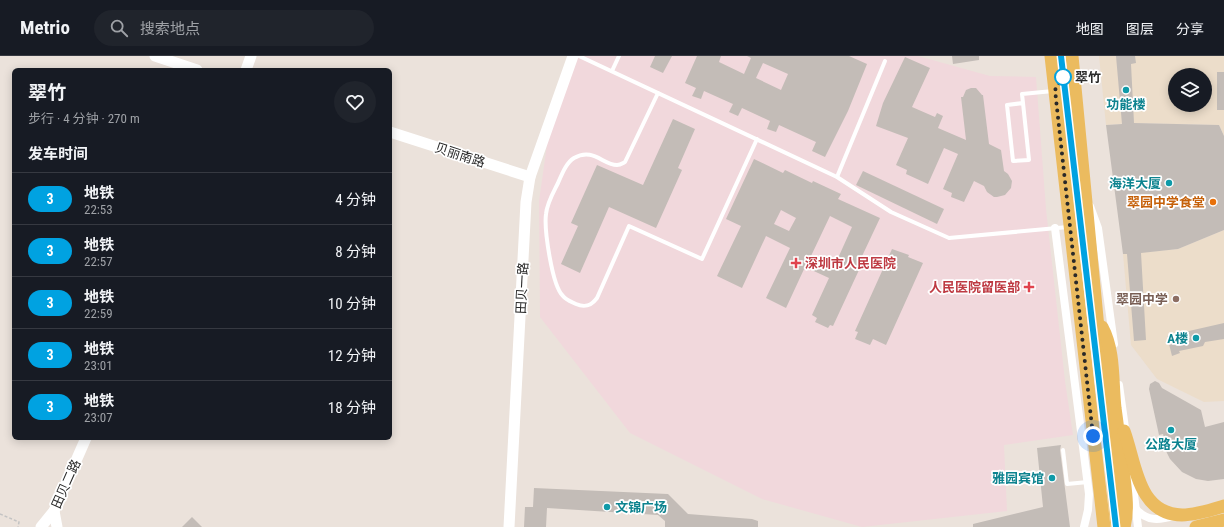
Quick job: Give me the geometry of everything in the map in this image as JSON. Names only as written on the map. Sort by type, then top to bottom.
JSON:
[{"type":"main road","points":[[1051,56],[1070,226],[1093,481],[1102,512],[1104,527]]},
{"type":"main road","points":[[1072,56],[1117,527]]},
{"type":"main road","points":[[1096,316],[1109,344],[1119,410],[1126,489],[1124,527]]},
{"type":"main road","points":[[1119,410],[1140,484],[1151,503],[1161,510],[1181,515],[1191,514],[1224,505]]},
{"type":"main road","points":[[1098,527],[1102,512]]},
{"type":"main road","points":[[1196,527],[1224,520]]},
{"type":"street","points":[[155,56],[191,68]]},
{"type":"street","points":[[247,68],[251,56]]},
{"type":"street","name":"田贝一路","points":[[509,527],[526,202],[530,178],[573,56]]},
{"type":"street","points":[[1074,74],[1079,56]]},
{"type":"street","name":"贝丽南路","points":[[392,133],[530,178]]},
{"type":"street","points":[[1084,190],[1098,228],[1119,410],[1138,527]]},
{"type":"street","points":[[1055,228],[1080,417],[1093,481],[1089,494],[1088,510],[1084,527]]},
{"type":"street","name":"田贝二路","points":[[41,527],[54,511],[85,440]]},
{"type":"street","points":[[1136,510],[1144,516],[1155,520],[1161,520],[1224,505]]},
{"type":"street","points":[[54,511],[57,527]]},
{"type":"lane","points":[[579,56],[837,177],[891,212],[949,238],[1070,226]]},
{"type":"lane","points":[[612,71],[619,56]]},
{"type":"lane","points":[[837,177],[885,61]]},
{"type":"lane","points":[[1023,103],[1007,105],[1013,161],[1029,160],[1023,103],[1022,94],[1055,90]]},
{"type":"lane","points":[[658,93],[626,162],[618,166],[587,154],[573,158],[564,170],[548,205],[545,223],[552,269],[560,292],[563,296],[581,306],[589,305],[597,298],[629,226],[702,259],[758,139]]},
{"type":"lane","points":[[1063,450],[1067,484],[1093,481]]},
{"type":"path","points":[[0,514],[19,522],[18,527]]},
{"type":"shaded area","name":"深圳市人民医院","points":[[579,56],[918,56],[990,76],[1036,77],[1046,209],[1065,381],[1073,435],[1004,445],[1007,511],[862,527],[762,499],[630,433],[540,317],[539,201],[549,131]]},
{"type":"shaded area","points":[[1099,56],[1224,56],[1224,136],[1219,125],[1131,123],[1106,125]]},
{"type":"shaded area","name":"翠园中学","points":[[1224,230],[1224,401],[1204,402],[1157,379],[1131,345],[1123,254],[1178,249]]},
{"type":"building","points":[[655,56],[672,56],[663,73],[650,67]]},
{"type":"building","points":[[697,56],[721,56],[719,62],[744,74],[751,58],[747,56],[849,56],[867,64],[848,111],[825,157],[812,151],[816,142],[779,125],[776,132],[767,129],[770,121],[742,108],[738,116],[729,112],[733,104],[704,91],[701,99],[692,96],[696,88],[685,83]],"holes":[[[763,63],[788,74],[781,90],[756,78]]]},
{"type":"building","points":[[952,56],[979,56],[979,60],[953,64]]},
{"type":"building","name":"海洋大厦","points":[[1116,56],[1135,56],[1136,63],[1131,64],[1134,123],[1219,125],[1224,136],[1224,230],[1178,249],[1141,253],[1146,340],[1134,341],[1127,254],[1123,254],[1106,125],[1122,124]]},
{"type":"building","points":[[905,57],[930,68],[912,107],[935,117],[937,113],[943,116],[938,128],[966,140],[961,97],[963,97],[966,90],[971,88],[976,88],[983,95],[989,144],[1001,150],[1004,171],[1008,174],[1012,181],[1011,188],[1005,195],[994,197],[987,192],[984,186],[974,181],[964,202],[951,197],[952,193],[943,189],[958,154],[944,148],[928,184],[906,174],[907,170],[896,165],[908,138],[876,126],[883,103]]},
{"type":"building","points":[[1217,72],[1224,72],[1224,110],[1217,110]]},
{"type":"building","points":[[673,119],[695,129],[678,168],[682,170],[656,228],[609,207],[580,273],[561,264],[578,226],[571,223],[597,165],[643,185]]},
{"type":"building","points":[[754,159],[783,173],[785,170],[812,183],[813,181],[841,194],[838,199],[880,218],[856,269],[859,270],[833,326],[830,325],[828,328],[815,322],[817,318],[812,315],[829,278],[805,267],[786,308],[766,298],[790,248],[766,236],[742,288],[717,276],[741,226],[726,219]],"holes":[[[781,210],[796,218],[789,231],[774,224]],[[830,216],[852,227],[834,267],[811,256]]]},
{"type":"building","points":[[863,171],[944,209],[937,224],[856,185]]},
{"type":"building","points":[[892,249],[909,255],[908,257],[923,263],[886,345],[873,339],[870,345],[855,339],[858,332],[855,331]]},
{"type":"building","name":"A楼","points":[[1224,323],[1224,339],[1205,342],[1203,346],[1179,351],[1180,353],[1172,356],[1167,336]]},
{"type":"building","name":"公路大厦","points":[[1155,381],[1159,383],[1162,388],[1201,410],[1205,427],[1224,422],[1224,479],[1208,481],[1196,479],[1182,472],[1170,459],[1165,449],[1167,449],[1163,434],[1159,435],[1149,389],[1150,384]]},
{"type":"building","name":"雅园宾馆","points":[[1061,445],[1060,450],[1070,527],[973,527],[973,524],[1043,507],[1037,448]]},
{"type":"building","name":"文锦广场","points":[[534,488],[668,494],[688,514],[752,519],[758,521],[758,527],[665,527],[665,521],[658,515],[547,508],[546,527],[524,527],[525,507],[533,507]]},
{"type":"building","points":[[192,517],[202,527],[182,527]]},
{"type":"metro line","name":"3","points":[[1061,56],[1116,527]]},
{"type":"place","name":"翠竹","points":[[1063,77]]},
{"type":"place","name":"功能楼","points":[[1126,90]]},
{"type":"place","name":"海洋大厦","points":[[1169,183]]},
{"type":"place","name":"翠园中学食堂","points":[[1213,202]]},
{"type":"place","name":"深圳市人民医院","points":[[796,263]]},
{"type":"place","name":"人民医院留医部","points":[[1029,287]]},
{"type":"place","name":"翠园中学","points":[[1176,299]]},
{"type":"place","name":"A楼","points":[[1196,338]]},
{"type":"place","name":"公路大厦","points":[[1171,430]]},
{"type":"place","name":"雅园宾馆","points":[[1052,478]]},
{"type":"place","name":"文锦广场","points":[[607,507]]},
{"type":"route","points":[[1063,77],[1055,90],[1093,436]]}]
